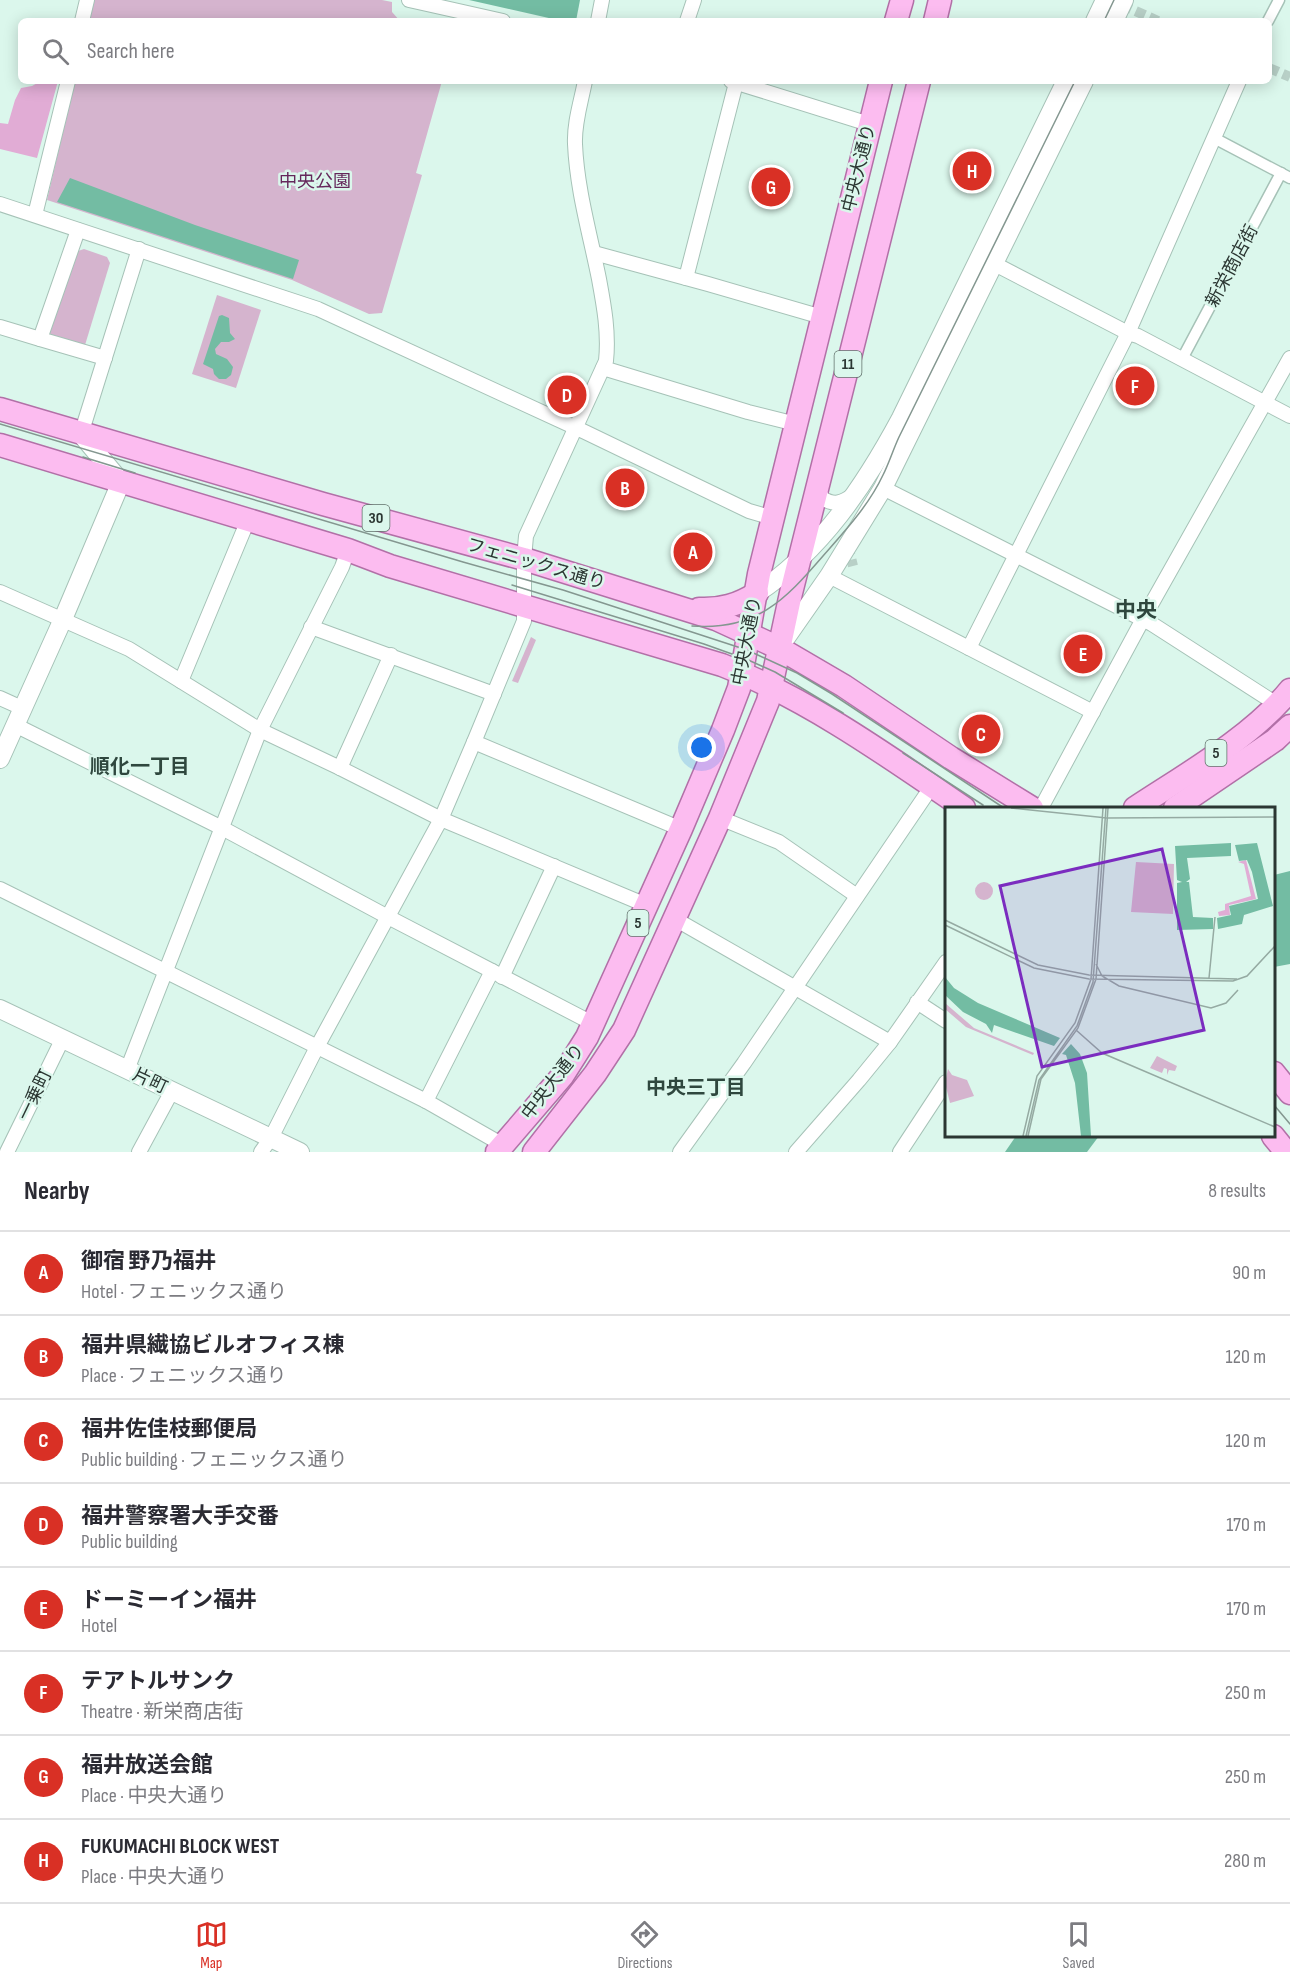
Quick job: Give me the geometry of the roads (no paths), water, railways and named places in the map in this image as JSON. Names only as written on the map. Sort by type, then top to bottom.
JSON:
[{"type":"main road","points":[[897,18],[902,0]]},
{"type":"main road","points":[[936,18],[940,0]]},
{"type":"main road","name":"中央大通り","points":[[500,1148],[563,1075],[594,1024],[727,721],[743,673],[773,518],[880,84]]},
{"type":"main road","name":"中央大通り","points":[[534,1152],[613,1049],[634,1010],[756,733],[772,688],[791,593],[918,84]]},
{"type":"main road","name":"フェニックス通り","points":[[0,409],[524,559],[688,609],[750,633],[779,648],[844,686],[951,758],[1030,807]]},
{"type":"main road","name":"30","points":[[0,445],[348,550],[390,566],[711,661],[743,673]]},
{"type":"main road","points":[[688,609],[713,610],[734,606],[757,593]]},
{"type":"main road","points":[[743,673],[824,717],[963,807]]},
{"type":"main road","name":"5","points":[[1136,807],[1236,739],[1284,698]]},
{"type":"main road","name":"5","points":[[1176,807],[1275,740],[1290,726]]},
{"type":"main road","points":[[1275,1074],[1290,1093]]},
{"type":"main road","points":[[1274,1137],[1286,1152]]},
{"type":"street","points":[[83,18],[87,0]]},
{"type":"street","points":[[409,0],[490,18]]},
{"type":"street","points":[[599,18],[602,0]]},
{"type":"street","points":[[688,18],[693,0]]},
{"type":"street","points":[[1096,18],[1105,0]]},
{"type":"street","points":[[1115,18],[1124,0]]},
{"type":"street","points":[[1270,18],[1279,0]]},
{"type":"street","points":[[35,215],[67,84]]},
{"type":"street","points":[[266,1145],[441,819],[524,621],[526,536],[603,368],[607,348],[607,324],[581,195],[575,143],[584,84]]},
{"type":"street","points":[[686,278],[734,84]]},
{"type":"street","points":[[740,84],[869,124]]},
{"type":"street","points":[[779,648],[829,576],[883,488],[1065,84]]},
{"type":"street","points":[[757,593],[776,581],[828,529],[875,466],[1082,84]]},
{"type":"street","points":[[969,648],[1128,333],[1238,84]]},
{"type":"street","name":"新栄商店街","points":[[1182,359],[1286,176],[1214,138]]},
{"type":"street","points":[[1,208],[35,215],[318,309],[749,511],[773,518]]},
{"type":"street","points":[[39,339],[78,230]]},
{"type":"street","points":[[0,759],[121,482],[81,434],[139,249]]},
{"type":"street","points":[[594,254],[822,317]]},
{"type":"street","points":[[986,260],[1290,416]]},
{"type":"street","points":[[0,327],[105,358]]},
{"type":"street","points":[[1042,807],[1143,619],[1290,358]]},
{"type":"street","points":[[603,368],[796,424]]},
{"type":"street","points":[[820,479],[818,486],[820,495],[829,502],[842,502],[857,493]]},
{"type":"street","points":[[883,488],[1143,619],[1284,698]]},
{"type":"street","points":[[181,681],[248,520]]},
{"type":"street","points":[[127,1070],[260,730],[342,567],[348,550]]},
{"type":"street","points":[[829,576],[1093,712]]},
{"type":"street","points":[[0,592],[129,649],[260,730],[441,819],[646,905]]},
{"type":"street","points":[[311,627],[494,694]]},
{"type":"street","points":[[340,768],[391,655]]},
{"type":"street","points":[[0,698],[18,717],[388,917],[594,1024]]},
{"type":"street","points":[[474,742],[681,829]]},
{"type":"street","points":[[680,1152],[744,1063],[932,786]]},
{"type":"street","points":[[720,818],[778,842],[857,896]]},
{"type":"street","points":[[426,1101],[554,866]]},
{"type":"street","points":[[0,889],[426,1101],[500,1148]]},
{"type":"street","points":[[675,919],[890,1042]]},
{"type":"street","points":[[796,1152],[890,1042],[945,963]]},
{"type":"street","points":[[917,1002],[945,1020]]},
{"type":"street","name":"片町","points":[[0,1009],[172,1091],[266,1145],[300,1152]]},
{"type":"street","name":"一乗町","points":[[8,1152],[63,1038]]},
{"type":"street","points":[[900,1152],[945,1084]]},
{"type":"street","points":[[139,1152],[172,1091]]},
{"type":"tunnel","points":[[1122,5],[1151,18]]},
{"type":"tunnel","points":[[1272,69],[1290,77]]},
{"type":"tunnel","points":[[848,545],[853,566]]},
{"type":"tram line","points":[[1105,18],[1114,0]]},
{"type":"tram line","points":[[692,626],[714,626],[752,618],[782,599],[809,572],[864,507],[883,475],[899,437],[1074,84]]},
{"type":"tram line","points":[[0,424],[563,590],[747,650],[797,673],[832,694],[1002,807]]},
{"type":"tram line","points":[[83,457],[135,473]]},
{"type":"tram line","points":[[512,585],[746,659],[775,672],[843,713]]},
{"type":"tram line","points":[[903,753],[983,805]]},
{"type":"tram line","points":[[1275,1106],[1290,1124]]},
{"type":"place","name":"FUKUMACHI BLOCK WEST","points":[[972,171]]},
{"type":"place","name":"福井放送会館","points":[[771,187]]},
{"type":"place","name":"テアトルサンク","points":[[1135,386]]},
{"type":"place","name":"福井警察署大手交番","points":[[567,395]]},
{"type":"place","name":"福井県繊協ビルオフィス棟","points":[[625,488]]},
{"type":"place","name":"御宿 野乃福井","points":[[693,552]]},
{"type":"place","name":"ドーミーイン福井","points":[[1083,654]]},
{"type":"place","name":"福井佐佳枝郵便局","points":[[981,734]]},
{"type":"district","name":"中央","points":[[1136,610]]},
{"type":"district","name":"順化一丁目","points":[[140,767]]},
{"type":"district","name":"中央三丁目","points":[[696,1088]]},
{"type":"park label","name":"中央公園","points":[[315,181]]}]
